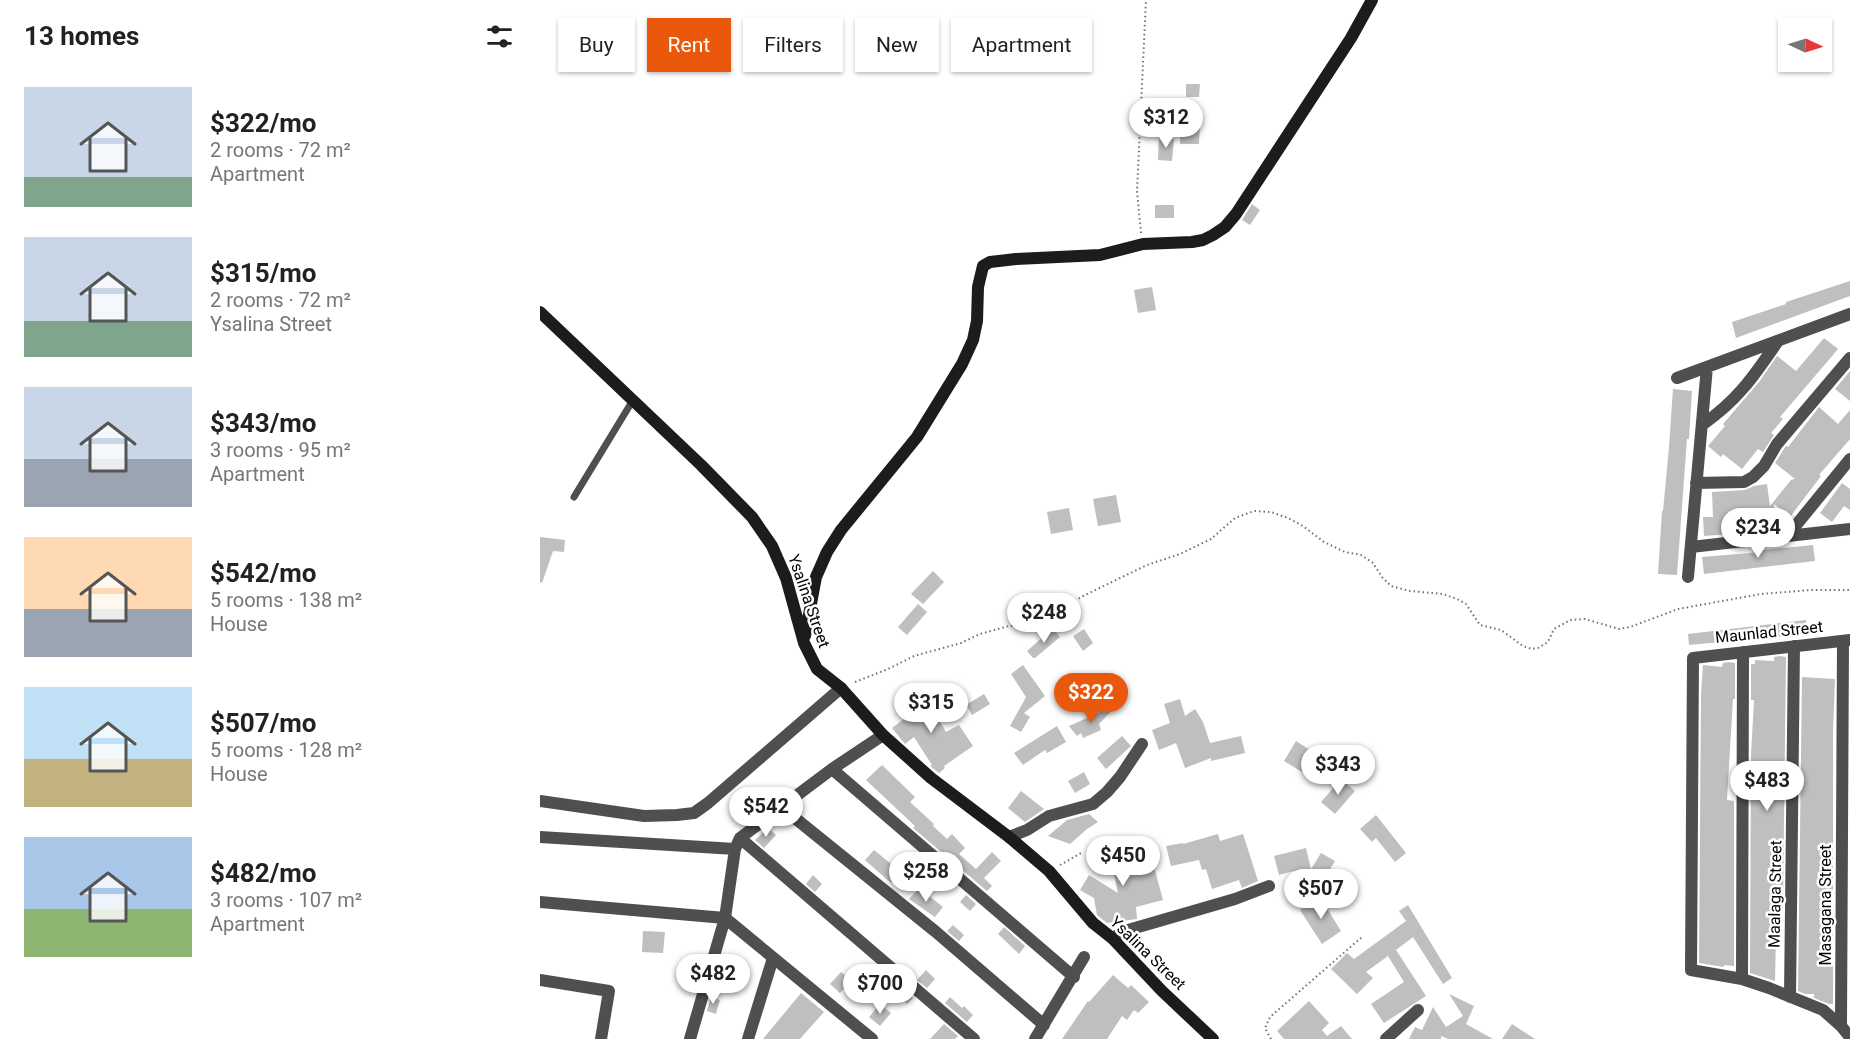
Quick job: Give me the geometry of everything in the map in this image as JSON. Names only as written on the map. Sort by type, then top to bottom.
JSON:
[{"type":"street","points":[[804,643],[816,577],[827,552],[840,530],[917,437],[962,364],[973,340],[977,321],[978,287],[983,266],[990,262],[1017,259],[1100,255],[1143,244],[1192,242],[1203,240],[1225,227],[1236,214],[1351,38],[1372,0]]},
{"type":"street","name":"Ysalina Street","points":[[540,312],[752,517],[772,546],[786,578],[804,643],[818,669],[841,688],[883,735],[931,778],[1009,837],[1049,871],[1093,923],[1112,938],[1162,991],[1213,1039]]},
{"type":"street","points":[[1677,378],[1850,314]]},
{"type":"street","points":[[1702,425],[1736,398],[1778,340]]},
{"type":"street","points":[[1696,483],[1743,482],[1753,477],[1764,466],[1777,444],[1850,358]]},
{"type":"street","points":[[1688,577],[1707,367]]},
{"type":"street","points":[[1788,535],[1850,459]]},
{"type":"street","points":[[1691,546],[1850,529]]},
{"type":"street","name":"Maunlad Street","points":[[1742,979],[1691,970],[1693,658],[1846,640]]},
{"type":"street","name":"Masagana Street","points":[[1841,1026],[1846,640]]},
{"type":"street","name":"Maalaga Street","points":[[1790,997],[1794,646]]},
{"type":"street","points":[[1743,652],[1742,979],[1823,1010],[1850,1037]]},
{"type":"street","points":[[540,801],[644,816],[694,813],[841,688]]},
{"type":"street","points":[[690,1039],[725,918],[737,843],[780,806],[883,735]]},
{"type":"street","points":[[1009,837],[1027,830],[1049,816],[1092,804],[1113,785],[1142,744]]},
{"type":"street","points":[[832,769],[1074,976]]},
{"type":"street","points":[[780,806],[936,932],[1044,1025]]},
{"type":"street","points":[[540,837],[737,843],[974,1039]]},
{"type":"street","points":[[1112,938],[1128,930],[1235,899],[1269,886]]},
{"type":"street","points":[[540,902],[725,918],[872,1039]]},
{"type":"street","points":[[1035,1039],[1084,957]]},
{"type":"street","points":[[750,1038],[773,958]]},
{"type":"street","points":[[540,980],[609,991],[601,1039]]},
{"type":"street","points":[[1386,1039],[1418,1011]]},
{"type":"lane","points":[[574,497],[633,400]]},
{"type":"path","points":[[1143,244],[1137,191],[1146,0]]},
{"type":"path","points":[[841,688],[914,656],[961,643],[980,634],[1009,626],[1039,626],[1059,610],[1083,596],[1211,539],[1235,518],[1254,511],[1271,512],[1288,518],[1324,542],[1345,552],[1361,555],[1373,563],[1391,586],[1410,591],[1443,594],[1457,599],[1466,604],[1480,625],[1502,630],[1523,646],[1532,649],[1548,642],[1554,629],[1570,620],[1585,620],[1619,629],[1678,609],[1730,600],[1788,591],[1850,590]]},
{"type":"path","points":[[1049,871],[1081,853]]},
{"type":"path","points":[[1271,1039],[1265,1028],[1270,1017],[1362,937]]},
{"type":"building","points":[[1186,84],[1200,84],[1199,97],[1186,97]]},
{"type":"building","points":[[1181,121],[1200,121],[1199,144],[1180,144]]},
{"type":"building","points":[[1159,137],[1174,139],[1172,161],[1158,160]]},
{"type":"building","points":[[1252,204],[1260,210],[1250,225],[1242,220]]},
{"type":"building","points":[[1155,205],[1174,205],[1174,218],[1155,218]]},
{"type":"building","points":[[1850,281],[1850,296],[1736,338],[1732,322]]},
{"type":"building","points":[[1152,287],[1156,310],[1138,313],[1134,290]]},
{"type":"building","points":[[1824,338],[1838,349],[1780,417],[1783,419],[1771,433],[1774,435],[1763,452],[1758,449],[1742,469],[1723,454],[1721,457],[1708,446],[1777,356],[1796,371]]},
{"type":"building","points":[[1850,371],[1850,401],[1835,389]]},
{"type":"building","points":[[1673,389],[1692,391],[1677,575],[1658,574]]},
{"type":"building","points":[[1819,407],[1838,424],[1850,410],[1850,439],[1819,475],[1821,476],[1790,517],[1774,504],[1776,529],[1753,531],[1750,508],[1729,512],[1730,534],[1704,536],[1703,517],[1713,517],[1712,492],[1745,490],[1767,484],[1770,506],[1791,480],[1795,479],[1775,463],[1786,446],[1788,447]]},
{"type":"building","points":[[1842,483],[1850,489],[1850,510],[1844,506],[1832,522],[1820,513]]},
{"type":"building","points":[[1116,495],[1121,522],[1098,526],[1093,499]]},
{"type":"building","points":[[1069,508],[1073,530],[1051,534],[1047,512]]},
{"type":"building","points":[[540,537],[565,540],[564,552],[553,551],[542,583],[540,582]]},
{"type":"building","points":[[1813,545],[1815,561],[1704,574],[1702,557]]},
{"type":"building","points":[[933,571],[944,582],[923,604],[911,594]]},
{"type":"building","points":[[918,604],[927,612],[907,635],[898,627]]},
{"type":"building","points":[[1806,620],[1807,634],[1689,645],[1688,634]]},
{"type":"building","points":[[1053,628],[1060,637],[1033,658],[1027,651]]},
{"type":"building","points":[[1084,629],[1093,643],[1083,651],[1073,636]]},
{"type":"building","points":[[1774,657],[1786,657],[1783,903],[1780,903],[1778,936],[1776,936],[1775,981],[1750,973],[1751,755],[1754,700],[1751,700],[1751,664],[1755,664],[1755,660],[1774,661]]},
{"type":"building","points":[[1723,663],[1735,663],[1735,699],[1733,699],[1727,800],[1734,801],[1734,966],[1724,965],[1724,967],[1699,963],[1701,694],[1703,665],[1722,667]]},
{"type":"building","points":[[1023,665],[1045,696],[1024,713],[1030,717],[1021,732],[1010,726],[1026,697],[1011,674]]},
{"type":"building","points":[[1802,677],[1835,679],[1833,1004],[1814,998],[1814,994],[1798,991]]},
{"type":"building","points":[[916,691],[931,718],[936,715],[946,732],[959,725],[973,746],[944,766],[945,768],[939,773],[930,766],[932,765],[914,737],[905,744],[892,728],[909,715],[900,701]]},
{"type":"building","points":[[984,694],[990,704],[972,715],[966,705]]},
{"type":"building","points":[[1180,699],[1185,716],[1195,709],[1203,722],[1210,743],[1241,736],[1245,753],[1211,761],[1211,758],[1185,768],[1176,743],[1159,750],[1152,730],[1170,723],[1164,704]]},
{"type":"building","points":[[1118,704],[1099,724],[1101,730],[1083,738],[1081,733],[1077,736],[1069,726]]},
{"type":"building","points":[[1057,726],[1066,742],[1047,753],[1045,750],[1023,765],[1014,753]]},
{"type":"building","points":[[1122,736],[1131,746],[1106,769],[1097,758]]},
{"type":"building","points":[[1296,741],[1327,761],[1315,780],[1284,761]]},
{"type":"building","points":[[882,765],[915,797],[910,802],[934,824],[933,826],[947,839],[952,834],[965,848],[959,854],[976,869],[992,852],[1001,861],[984,878],[992,886],[987,891],[913,828],[915,826],[866,780]]},
{"type":"building","points":[[1084,772],[1090,784],[1075,793],[1068,781]]},
{"type":"building","points":[[1341,779],[1355,791],[1335,814],[1321,802]]},
{"type":"building","points":[[1021,791],[1044,809],[1025,822],[1008,808]]},
{"type":"building","points":[[1089,814],[1098,822],[1070,844],[1048,836],[1067,820]]},
{"type":"building","points":[[1376,815],[1406,853],[1395,862],[1376,838],[1372,842],[1360,829]]},
{"type":"building","points":[[768,828],[776,835],[764,848],[755,840]]},
{"type":"building","points":[[1218,834],[1220,841],[1243,834],[1258,881],[1242,888],[1239,880],[1212,889],[1206,869],[1202,870],[1199,860],[1171,866],[1166,846],[1183,844]]},
{"type":"building","points":[[1107,837],[1127,845],[1119,866],[1132,863],[1153,863],[1163,900],[1136,907],[1137,919],[1107,923],[1097,915],[1094,898],[1080,890],[1089,875],[1118,893],[1111,860],[1100,856]]},
{"type":"building","points":[[1306,848],[1311,869],[1321,853],[1335,861],[1320,886],[1294,871],[1279,875],[1274,856]]},
{"type":"building","points":[[874,850],[901,872],[891,883],[865,860]]},
{"type":"building","points":[[813,875],[822,884],[815,892],[806,884]]},
{"type":"building","points":[[919,888],[943,907],[935,917],[909,899]]},
{"type":"building","points":[[966,895],[976,904],[970,911],[960,902]]},
{"type":"building","points":[[1320,897],[1341,931],[1322,944],[1300,910]]},
{"type":"building","points":[[1408,905],[1452,978],[1443,984],[1413,937],[1396,950],[1426,996],[1384,1023],[1371,1004],[1404,982],[1388,956],[1366,972],[1373,978],[1357,994],[1331,969],[1347,953],[1354,959],[1406,921],[1399,911]]},
{"type":"building","points":[[953,925],[964,935],[959,941],[947,931]]},
{"type":"building","points":[[1004,927],[1025,946],[1019,954],[998,934]]},
{"type":"building","points":[[643,931],[665,932],[663,953],[642,952]]},
{"type":"building","points":[[926,970],[935,979],[927,988],[917,980]]},
{"type":"building","points":[[841,972],[851,981],[840,993],[830,984]]},
{"type":"building","points":[[1113,975],[1128,988],[1131,985],[1149,1002],[1138,1013],[1134,1010],[1127,1020],[1122,1016],[1107,1039],[1062,1039],[1088,1001]]},
{"type":"building","points":[[903,989],[913,998],[907,1004],[897,995]]},
{"type":"building","points":[[801,993],[824,1012],[800,1039],[763,1039]]},
{"type":"building","points":[[1449,994],[1474,1006],[1466,1024],[1493,1039],[1448,1039],[1441,1036],[1441,1039],[1409,1039],[1415,1027],[1422,1030],[1433,1007],[1446,1027],[1463,1016]]},
{"type":"building","points":[[711,997],[720,1000],[716,1014],[707,1011]]},
{"type":"building","points":[[950,997],[973,1015],[967,1022],[945,1003]]},
{"type":"building","points":[[1309,1001],[1329,1023],[1322,1030],[1327,1036],[1341,1026],[1352,1039],[1284,1039],[1277,1031]]},
{"type":"building","points":[[880,1004],[891,1013],[880,1026],[869,1017]]},
{"type":"building","points":[[944,1024],[958,1036],[955,1039],[930,1039]]},
{"type":"building","points":[[1512,1024],[1535,1039],[1502,1039]]}]
